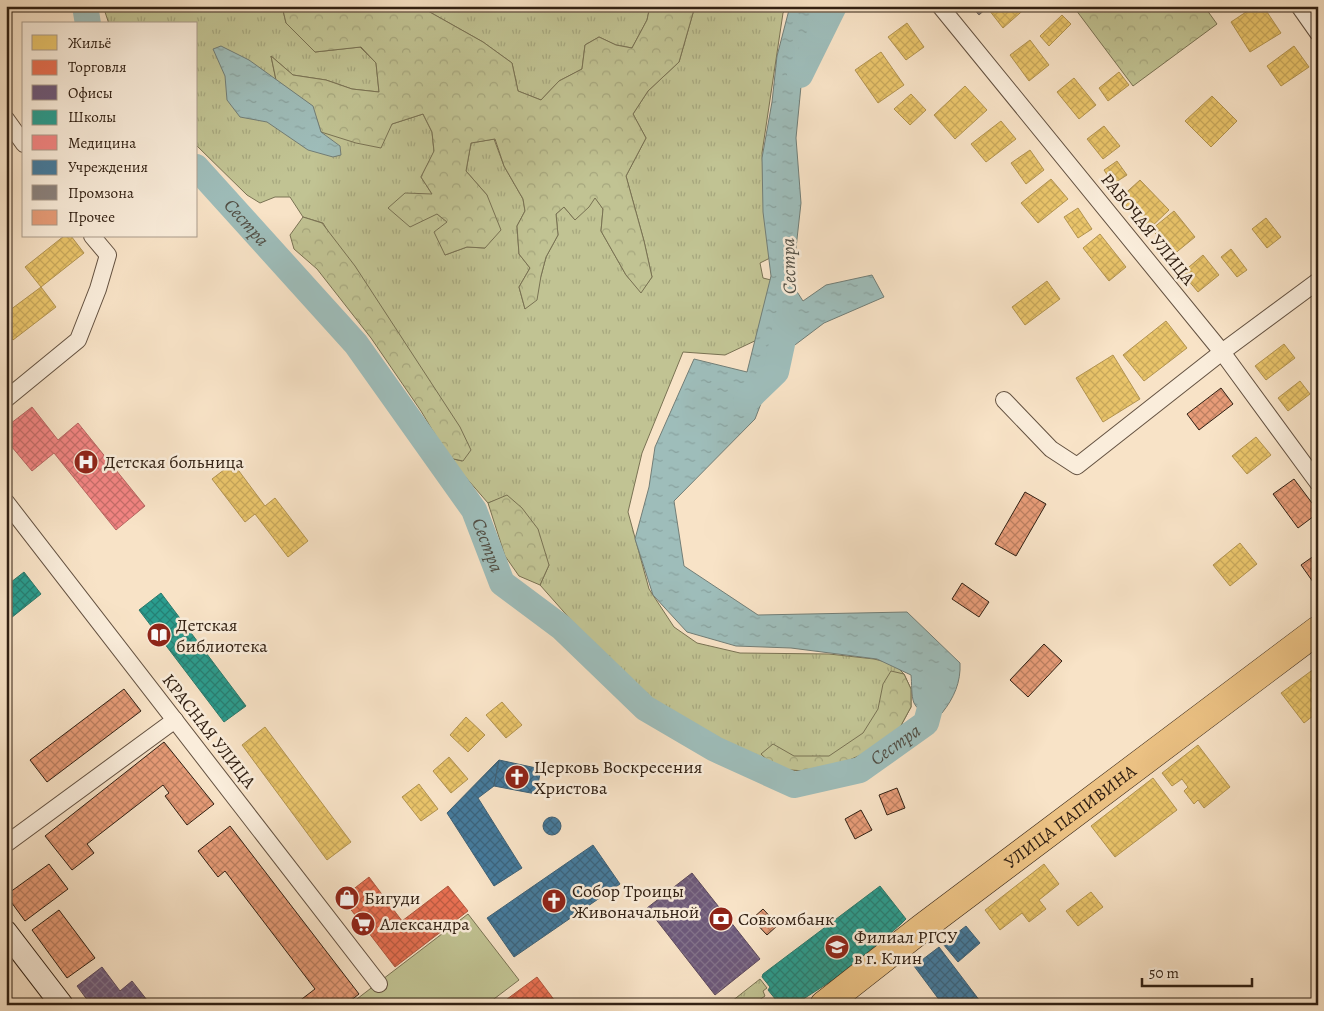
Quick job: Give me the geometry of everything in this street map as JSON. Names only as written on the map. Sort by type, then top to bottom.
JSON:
[{"type":"highway","name":"УЛИЦА ПАПИВИНА","points":[[824,1005],[922,928],[1318,630]]},
{"type":"street","name":"РАБОЧАЯ УЛИЦА","points":[[940,6],[1222,352],[1318,483]]},
{"type":"street","points":[[1299,6],[1318,33]]},
{"type":"street","points":[[6,119],[22,141]]},
{"type":"street","points":[[6,399],[78,340],[98,288],[108,255],[94,238]]},
{"type":"street","points":[[1004,400],[1051,449],[1077,466],[1222,352],[1318,281]]},
{"type":"street","name":"КРАСНАЯ УЛИЦА","points":[[6,502],[379,984]]},
{"type":"street","points":[[6,844],[175,720]]},
{"type":"street","points":[[6,932],[62,1005]]},
{"type":"green space","points":[[103,6],[282,6],[286,23],[315,52],[360,47],[376,63],[379,92],[352,89],[326,80],[293,75],[271,56],[276,80],[392,124],[423,114],[432,132],[434,152],[421,177],[432,194],[437,214],[448,222],[445,255],[467,247],[485,248],[487,195],[466,171],[471,143],[494,139],[504,166],[523,199],[525,211],[517,226],[519,254],[530,268],[519,287],[525,309],[541,276],[546,257],[558,235],[556,214],[564,207],[575,220],[595,197],[603,209],[601,231],[626,275],[641,292],[652,277],[626,176],[646,138],[633,114],[648,91],[679,62],[695,6],[790,6],[783,13],[762,153],[765,210],[772,257],[760,263],[763,278],[779,282],[761,338],[725,355],[683,352],[642,453],[628,512],[649,589],[674,627],[697,643],[740,653],[829,654],[874,659],[894,664],[904,674],[911,689],[911,707],[898,731],[865,753],[836,766],[805,771],[777,769],[756,762],[693,729],[644,697],[594,646],[540,585],[549,565],[507,496],[488,503],[449,458],[462,461],[323,223],[303,217],[290,197],[275,197],[260,203],[247,195],[198,147],[198,22],[108,22]]},
{"type":"green space","points":[[282,6],[419,6],[483,42],[512,63],[518,91],[541,100],[559,81],[582,69],[585,45],[599,37],[616,45],[632,48],[647,20],[650,6],[695,6],[679,62],[648,91],[633,114],[646,138],[626,176],[652,277],[641,293],[626,275],[601,231],[603,209],[595,198],[589,207],[575,220],[564,207],[556,214],[558,235],[546,257],[537,300],[525,309],[519,287],[530,268],[519,254],[517,226],[525,211],[523,199],[504,166],[495,139],[471,143],[466,171],[487,195],[501,230],[485,248],[467,247],[445,255],[434,232],[447,222],[437,214],[410,227],[388,208],[405,193],[432,194],[421,177],[434,151],[432,132],[423,114],[392,124],[381,148],[356,143],[321,132],[312,106],[276,80],[271,56],[293,75],[326,80],[352,89],[379,92],[376,63],[361,47],[315,52],[286,23]]},
{"type":"green space","points":[[419,6],[650,6],[647,20],[632,48],[616,45],[599,37],[585,45],[582,69],[559,81],[541,100],[518,91],[512,63],[483,42]]},
{"type":"green space","points":[[1073,6],[1204,6],[1217,24],[1133,86]]},
{"type":"green space","points":[[303,217],[322,223],[355,266],[460,427],[471,450],[463,461],[449,458],[421,411],[371,338],[317,269],[294,249],[290,235]]},
{"type":"green space","points":[[507,495],[522,508],[538,529],[549,565],[540,585],[519,576],[505,556],[488,503]]},
{"type":"green space","points":[[891,671],[904,674],[911,689],[911,707],[898,731],[865,753],[836,766],[805,771],[777,769],[761,754],[773,744],[794,756],[829,756],[863,733],[878,709],[883,684]]},
{"type":"green space","points":[[468,914],[519,980],[486,1005],[349,1005]]},
{"type":"green space","points":[[760,979],[767,988],[763,991],[765,996],[752,1005],[727,1005]]},
{"type":"water","points":[[790,6],[831,6],[815,44],[801,86],[796,138],[801,203],[792,284],[803,301],[826,285],[872,275],[884,297],[824,323],[779,357],[755,419],[674,501],[684,566],[758,615],[907,612],[960,663],[956,690],[942,713],[931,714],[923,712],[916,707],[913,700],[911,675],[877,659],[791,648],[736,646],[687,632],[653,595],[635,539],[649,487],[655,447],[694,359],[747,372],[771,276],[763,212],[762,158],[772,102],[777,56]]},
{"type":"water","points":[[221,46],[249,60],[313,106],[321,132],[340,146],[341,155],[333,157],[308,150],[267,122],[240,117],[227,100],[225,76],[213,49]]},
{"type":"building: Жильё","points":[[993,6],[1028,6],[1003,28],[989,10]]},
{"type":"building: Жильё","points":[[1255,6],[1263,6],[1281,33],[1250,52],[1231,22]]},
{"type":"building: Жильё","points":[[1062,15],[1071,24],[1049,46],[1040,36]]},
{"type":"building: Жильё","points":[[907,23],[924,47],[906,60],[888,37]]},
{"type":"building: Жильё","points":[[1030,40],[1049,65],[1029,81],[1010,55]]},
{"type":"building: Жильё","points":[[1294,46],[1309,67],[1281,86],[1267,66]]},
{"type":"building: Жильё","points":[[881,52],[904,85],[878,103],[855,70]]},
{"type":"building: Жильё","points":[[1119,72],[1129,85],[1108,101],[1099,88]]},
{"type":"building: Жильё","points":[[1074,78],[1096,105],[1079,119],[1057,92]]},
{"type":"building: Жильё","points":[[965,86],[987,110],[955,139],[934,115]]},
{"type":"building: Жильё","points":[[911,94],[926,110],[910,125],[894,109]]},
{"type":"building: Жильё","points":[[1212,96],[1237,121],[1211,147],[1185,121]]},
{"type":"building: Жильё","points":[[1001,121],[1016,139],[986,162],[971,144]]},
{"type":"building: Жильё","points":[[1104,126],[1120,146],[1103,159],[1087,139]]},
{"type":"building: Жильё","points":[[1030,150],[1044,170],[1026,184],[1011,163]]},
{"type":"building: Жильё","points":[[1117,161],[1127,175],[1113,184],[1104,170]]},
{"type":"building: Жильё","points":[[1051,179],[1068,199],[1038,223],[1021,203]]},
{"type":"building: Жильё","points":[[1140,180],[1169,210],[1148,230],[1119,199]]},
{"type":"building: Жильё","points":[[1078,208],[1092,229],[1078,238],[1064,217]]},
{"type":"building: Жильё","points":[[1174,211],[1195,237],[1173,255],[1152,229]]},
{"type":"building: Жильё","points":[[1266,218],[1281,237],[1267,248],[1252,229]]},
{"type":"building: Жильё","points":[[1100,234],[1126,267],[1109,281],[1083,248]]},
{"type":"building: Жильё","points":[[61,238],[73,238],[84,253],[41,287],[25,267]]},
{"type":"building: Жильё","points":[[1231,249],[1247,270],[1237,277],[1221,257]]},
{"type":"building: Жильё","points":[[1203,255],[1219,275],[1198,292],[1182,273]]},
{"type":"building: Жильё","points":[[1047,281],[1060,299],[1025,325],[1012,307]]},
{"type":"building: Жильё","points":[[41,287],[56,307],[13,340],[6,331],[6,313]]},
{"type":"building: Жильё","points":[[1166,321],[1187,348],[1144,381],[1123,355]]},
{"type":"building: Жильё","points":[[1284,344],[1295,358],[1266,380],[1255,366]]},
{"type":"building: Жильё","points":[[1113,355],[1140,399],[1103,422],[1076,378]]},
{"type":"building: Жильё","points":[[1300,381],[1310,394],[1288,411],[1278,398]]},
{"type":"building: Жильё","points":[[1256,437],[1271,455],[1247,474],[1232,456]]},
{"type":"building: Жильё","points":[[233,463],[265,506],[275,498],[308,541],[288,557],[255,514],[245,522],[212,479]]},
{"type":"building: Жильё","points":[[1240,543],[1257,564],[1230,586],[1213,565]]},
{"type":"building: Жильё","points":[[1318,666],[1318,712],[1304,723],[1281,693]]},
{"type":"building: Жильё","points":[[502,702],[522,725],[506,738],[486,715]]},
{"type":"building: Жильё","points":[[466,717],[485,735],[468,752],[450,735]]},
{"type":"building: Жильё","points":[[265,727],[351,842],[327,860],[242,745]]},
{"type":"building: Жильё","points":[[1198,745],[1230,787],[1204,808],[1198,800],[1194,804],[1184,791],[1188,787],[1182,779],[1172,786],[1162,773]]},
{"type":"building: Жильё","points":[[449,757],[468,779],[451,793],[433,771]]},
{"type":"building: Жильё","points":[[1153,778],[1177,810],[1115,857],[1091,826]]},
{"type":"building: Жильё","points":[[419,784],[438,809],[421,821],[402,797]]},
{"type":"building: Жильё","points":[[1044,864],[1059,884],[1039,900],[1046,909],[1029,922],[1022,913],[1000,930],[985,910]]},
{"type":"building: Жильё","points":[[1091,892],[1103,907],[1078,926],[1066,911]]},
{"type":"building: Торговля","points":[[6,802],[11,809],[6,813]]},
{"type":"building: Торговля","points":[[369,877],[402,921],[448,886],[468,911],[395,967],[342,898]]},
{"type":"building: Торговля","points":[[537,977],[558,1005],[499,1005]]},
{"type":"building: Офисы","points":[[692,873],[760,959],[715,995],[647,908]]},
{"type":"building: Офисы","points":[[102,967],[120,991],[132,981],[147,1000],[140,1005],[91,1005],[77,986]]},
{"type":"building: Школы","points":[[24,572],[41,594],[6,622],[6,586]]},
{"type":"building: Школы","points":[[161,593],[246,706],[224,722],[139,610]]},
{"type":"building: Школы","name":"Филиал РГСУ в г. Клин","points":[[880,886],[906,919],[850,969],[794,1005],[784,1005],[779,998],[776,1000],[768,990],[770,987],[762,977],[763,974]]},
{"type":"building: Медицина","name":"Детская больница","points":[[32,407],[58,440],[78,423],[145,506],[116,530],[54,453],[32,471],[6,440],[6,427]]},
{"type":"building: Учреждения","points":[[499,760],[494,786],[478,798],[522,868],[494,886],[447,813]]},
{"type":"building: Учреждения","name":"Церковь Воскресения Христова","points":[[499,760],[541,769],[536,794],[494,786]]},
{"type":"building: Учреждения","points":[[552,817],[558,820],[561,826],[558,832],[552,835],[546,832],[543,826],[546,820]]},
{"type":"building: Учреждения","name":"Собор Троицы Живоначальной","points":[[593,845],[620,884],[514,957],[487,918]]},
{"type":"building: Учреждения","points":[[966,926],[980,943],[958,962],[943,944]]},
{"type":"building: Учреждения","points":[[939,947],[983,1005],[943,1005],[914,966]]},
{"type":"building: Промзона","points":[[971,6],[989,6],[979,15]]},
{"type":"building: Прочее","points":[[1221,388],[1233,404],[1199,430],[1187,414]]},
{"type":"building: Прочее","points":[[1294,479],[1318,511],[1318,513],[1298,528],[1273,494]]},
{"type":"building: Прочее","points":[[1025,492],[1046,504],[1016,556],[995,544]]},
{"type":"building: Прочее","points":[[1318,553],[1318,589],[1301,565]]},
{"type":"building: Прочее","points":[[962,583],[989,602],[979,617],[952,599]]},
{"type":"building: Прочее","points":[[1044,644],[1062,661],[1028,697],[1010,680]]},
{"type":"building: Прочее","points":[[124,689],[141,711],[47,782],[30,760]]},
{"type":"building: Прочее","points":[[164,742],[214,804],[187,825],[165,796],[169,793],[163,785],[87,844],[94,853],[72,870],[45,836]]},
{"type":"building: Прочее","points":[[897,788],[905,808],[887,815],[879,795]]},
{"type":"building: Прочее","points":[[861,810],[872,830],[855,839],[845,819]]},
{"type":"building: Прочее","points":[[230,826],[359,994],[345,1005],[294,1005],[315,989],[225,871],[218,877],[198,851]]},
{"type":"building: Прочее","points":[[49,864],[68,889],[25,921],[6,895]]},
{"type":"building: Прочее","points":[[763,909],[778,925],[767,935],[752,919]]},
{"type":"building: Прочее","points":[[59,910],[95,958],[67,978],[32,930]]},
{"type":"waterway","name":"Сестра","points":[[85,6],[88,22]]},
{"type":"waterway","name":"Сестра","points":[[800,75],[834,6]]},
{"type":"waterway","name":"Сестра","points":[[198,169],[356,344],[474,510],[502,583],[561,627],[645,708],[715,749],[794,785],[860,770],[926,723],[938,678]]},
{"type":"waterway","name":"Сестра","points":[[746,401],[776,372],[787,321]]},
{"type":"place","name":"Детская больница","points":[[86,462]]},
{"type":"place","name":"Детская библиотека","points":[[159,635]]},
{"type":"place","name":"Церковь Воскресения Христова","points":[[517,777]]},
{"type":"place","name":"Бигуди","points":[[347,898]]},
{"type":"place","name":"Собор Троицы Живоначальной","points":[[554,901]]},
{"type":"place","name":"Совкомбанк","points":[[721,919]]},
{"type":"place","name":"Александра","points":[[363,924]]},
{"type":"place","name":"Филиал РГСУ в г. Клин","points":[[837,947]]}]
